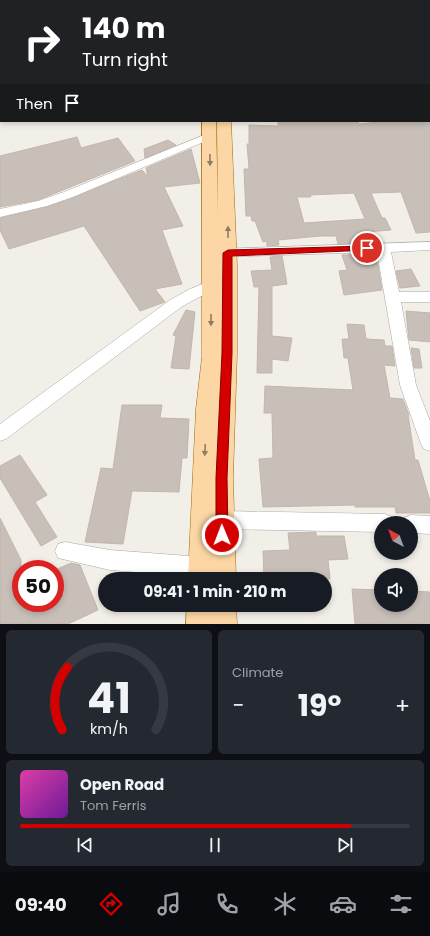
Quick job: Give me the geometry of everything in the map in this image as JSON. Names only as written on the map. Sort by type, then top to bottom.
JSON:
[{"type":"main road","points":[[201,572],[207,417],[212,357],[210,286],[219,253],[224,122]]},
{"type":"main road","points":[[209,129],[227,353],[222,470],[223,572]]},
{"type":"main road","points":[[200,612],[200,624]]},
{"type":"main road","points":[[223,612],[223,624]]},
{"type":"street","points":[[0,213],[46,203],[80,191],[178,148],[209,129]]},
{"type":"street","points":[[219,253],[430,246]]},
{"type":"street","points":[[382,248],[393,297],[408,385],[430,444]]},
{"type":"street","points":[[0,434],[175,304],[195,292],[210,286]]},
{"type":"street","points":[[393,297],[430,297]]},
{"type":"street","points":[[222,520],[374,523]]},
{"type":"street","points":[[418,524],[430,525]]},
{"type":"street","points":[[65,551],[110,560],[194,572]]},
{"type":"building","points":[[278,122],[358,122],[359,124],[378,122],[430,122],[430,232],[416,233],[401,192],[371,193],[382,218],[385,218],[391,230],[365,232],[369,243],[338,244],[336,236],[320,236],[278,240],[279,245],[267,246],[267,241],[263,242],[255,221],[252,221],[251,216],[246,216],[244,169],[249,169],[247,144],[249,144],[249,125],[278,126]],"holes":[[[354,193],[365,219],[304,223],[297,197],[311,197],[310,195]]]},
{"type":"building","points":[[77,137],[81,148],[118,138],[135,161],[38,200],[0,207],[0,156]]},
{"type":"building","points":[[168,140],[176,145],[145,158],[144,149]]},
{"type":"building","points":[[191,149],[200,183],[164,187],[183,226],[162,230],[182,284],[155,289],[165,302],[140,311],[84,226],[9,249],[0,230],[0,218],[47,207],[142,170],[148,177],[146,168]]},
{"type":"building","points":[[373,254],[378,265],[382,290],[344,295],[339,271],[347,270],[342,255]]},
{"type":"building","points":[[282,256],[287,284],[272,286],[272,336],[292,338],[288,361],[272,359],[272,373],[257,373],[259,287],[254,287],[251,271],[272,270],[270,257]]},
{"type":"building","points":[[411,269],[420,286],[400,288],[396,271]]},
{"type":"building","points":[[186,310],[195,312],[189,369],[171,368],[176,336],[173,335]]},
{"type":"building","points":[[406,311],[430,313],[430,342],[409,340]]},
{"type":"building","points":[[347,324],[364,325],[366,339],[384,340],[385,346],[392,346],[395,366],[384,365],[390,398],[403,399],[409,415],[415,460],[418,460],[430,501],[430,513],[396,513],[395,507],[355,507],[355,505],[263,507],[259,459],[273,458],[272,413],[264,413],[265,386],[353,390],[348,358],[344,358],[342,339],[349,339]]},
{"type":"building","points":[[411,348],[419,349],[422,368],[414,368]]},
{"type":"building","points":[[122,405],[162,405],[160,418],[189,419],[187,458],[182,458],[179,492],[132,491],[123,544],[85,542],[101,468],[113,469]]},
{"type":"building","points":[[20,455],[47,495],[35,502],[57,537],[41,546],[0,478],[0,466]]},
{"type":"building","points":[[0,518],[21,560],[12,560],[12,612],[64,612],[64,566],[71,563],[80,565],[98,610],[68,624],[0,624]]},
{"type":"building","points":[[316,532],[316,536],[344,536],[348,559],[328,560],[329,572],[264,572],[263,551],[290,550],[288,533]]},
{"type":"building","points":[[352,589],[374,590],[374,612],[418,612],[418,591],[430,592],[430,624],[355,624]]},
{"type":"route","points":[[222,535],[223,417],[227,353],[228,253],[367,248]]}]
